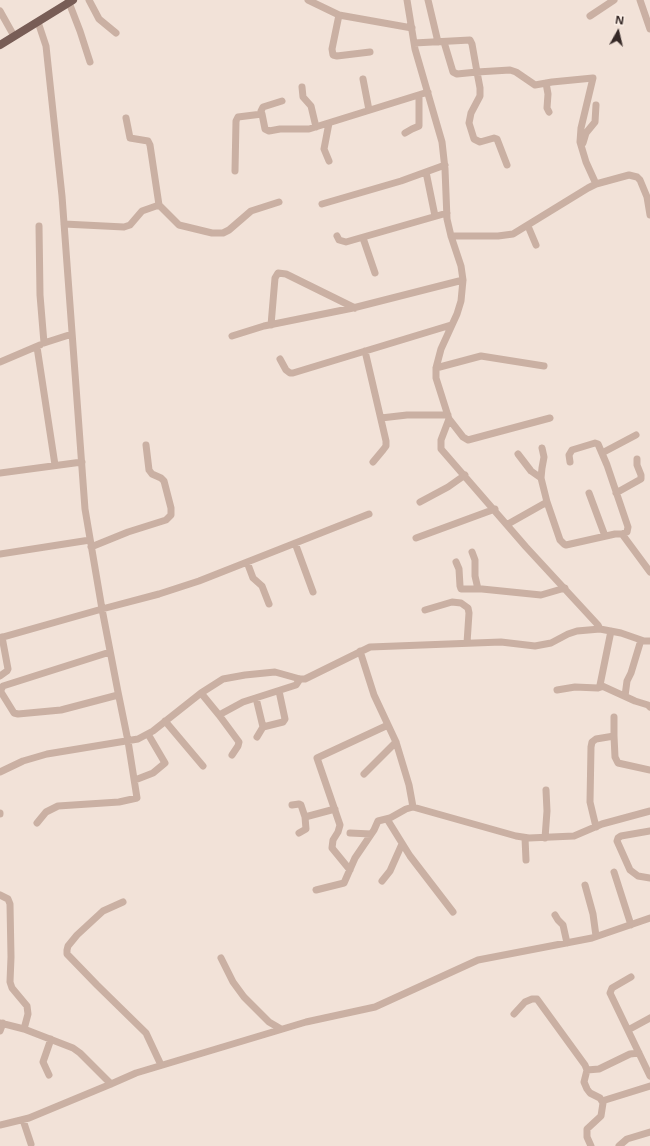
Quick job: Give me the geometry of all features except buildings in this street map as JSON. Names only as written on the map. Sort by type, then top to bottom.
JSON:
[{"type":"main road","points":[[0,46],[70,1]]},
{"type":"street","points":[[89,0],[99,19],[116,33]]},
{"type":"street","points":[[308,0],[339,15],[412,28]]},
{"type":"street","points":[[407,0],[414,43],[442,142],[445,165],[448,228],[461,266],[463,280],[461,302],[439,354],[436,368],[436,378],[448,417],[463,437],[468,440],[550,418]]},
{"type":"street","points":[[428,0],[441,42],[453,72],[457,74],[510,70],[521,75],[533,84],[538,85],[593,78],[580,136],[581,149],[596,184]]},
{"type":"street","points":[[590,16],[614,0]]},
{"type":"street","points":[[640,0],[650,29]]},
{"type":"street","points":[[70,1],[90,62]]},
{"type":"street","points":[[0,11],[14,36]]},
{"type":"street","points":[[339,15],[332,49],[333,55],[337,56],[370,52]]},
{"type":"street","points":[[37,823],[46,812],[58,806],[119,802],[137,798],[128,741],[102,609],[85,508],[64,224],[46,46],[38,22]]},
{"type":"street","points":[[414,43],[470,40],[472,44],[480,92],[480,96],[469,118],[470,128],[474,139],[478,142],[497,139],[507,165]]},
{"type":"street","points":[[363,79],[369,110]]},
{"type":"street","points":[[546,83],[548,94],[547,108],[549,112]]},
{"type":"street","points":[[302,87],[303,97],[311,106],[316,127]]},
{"type":"street","points":[[282,101],[263,107],[262,114],[264,127],[266,130],[316,127],[428,92]]},
{"type":"street","points":[[405,133],[412,128],[419,126],[419,94]]},
{"type":"street","points":[[581,149],[585,136],[595,122],[596,105]]},
{"type":"street","points":[[235,171],[237,118],[240,116],[262,114]]},
{"type":"street","points":[[126,118],[130,138],[148,141],[150,145],[158,205],[179,225],[212,233],[218,233],[229,230],[251,211],[279,202]]},
{"type":"street","points":[[329,123],[324,148],[329,161]]},
{"type":"street","points":[[322,204],[445,165]]},
{"type":"street","points":[[426,172],[435,216]]},
{"type":"street","points":[[451,236],[513,234],[596,184],[629,175],[638,177],[640,180],[647,197],[650,215]]},
{"type":"street","points":[[64,224],[124,227],[130,225],[142,211],[158,205]]},
{"type":"street","points":[[338,236],[343,242],[363,238],[447,213]]},
{"type":"street","points":[[39,226],[41,345],[55,465]]},
{"type":"street","points":[[528,226],[536,245]]},
{"type":"street","points":[[363,238],[375,273]]},
{"type":"street","points":[[271,325],[275,278],[278,273],[286,274],[355,308]]},
{"type":"street","points":[[232,336],[271,325],[355,308],[463,280]]},
{"type":"street","points":[[280,359],[286,370],[290,373],[452,325]]},
{"type":"street","points":[[0,362],[72,334]]},
{"type":"street","points":[[365,351],[386,437],[386,446],[373,462]]},
{"type":"street","points":[[436,368],[481,356],[544,366]]},
{"type":"street","points":[[381,418],[407,415],[448,417]]},
{"type":"street","points":[[448,417],[441,440],[441,448],[444,453],[600,629]]},
{"type":"street","points":[[602,453],[636,435]]},
{"type":"street","points":[[542,448],[544,457],[541,478],[547,502],[560,540],[564,544],[566,545],[627,532],[628,529],[598,444],[595,442],[570,452],[570,462]]},
{"type":"street","points":[[0,554],[91,543],[166,520],[170,515],[171,508],[164,481],[152,474],[149,470],[146,445]]},
{"type":"street","points":[[518,454],[534,474],[541,478]]},
{"type":"street","points":[[616,493],[641,479],[637,459]]},
{"type":"street","points":[[0,473],[82,462]]},
{"type":"street","points":[[420,502],[448,487],[465,475]]},
{"type":"street","points":[[590,494],[605,536]]},
{"type":"street","points":[[508,524],[547,502]]},
{"type":"street","points":[[416,538],[495,510]]},
{"type":"street","points":[[0,676],[8,669],[1,638],[159,594],[199,581],[369,514]]},
{"type":"street","points":[[622,534],[650,572]]},
{"type":"street","points":[[295,543],[313,592]]},
{"type":"street","points":[[472,552],[475,560],[475,576],[478,589]]},
{"type":"street","points":[[247,562],[253,578],[262,586],[269,604]]},
{"type":"street","points":[[456,562],[459,569],[460,588],[463,589],[541,595],[565,588]]},
{"type":"street","points":[[425,610],[452,602],[459,602],[468,608],[467,643]]},
{"type":"street","points":[[0,772],[23,761],[47,754],[138,739],[148,734],[201,692],[223,679],[275,672],[305,679],[370,647],[501,642],[530,646],[543,645],[577,631],[600,629],[645,640],[650,647]]},
{"type":"street","points":[[601,687],[600,684],[611,631]]},
{"type":"street","points":[[625,696],[627,681],[645,640]]},
{"type":"street","points":[[360,651],[374,696],[396,742],[410,785],[413,807]]},
{"type":"street","points":[[110,652],[3,686],[1,692],[14,713],[18,714],[61,710],[118,695]]},
{"type":"street","points":[[219,715],[243,702],[296,685],[300,679]]},
{"type":"street","points":[[557,690],[575,687],[601,687],[635,701],[648,704],[650,708]]},
{"type":"street","points":[[263,727],[283,722],[285,719],[279,691]]},
{"type":"street","points":[[201,692],[239,742],[232,754]]},
{"type":"street","points":[[256,698],[263,727],[257,737]]},
{"type":"street","points":[[614,717],[615,757],[618,763],[650,770]]},
{"type":"street","points":[[165,721],[202,766]]},
{"type":"street","points":[[350,870],[332,848],[333,840],[340,828],[317,758],[388,725]]},
{"type":"street","points":[[134,780],[153,773],[165,763],[148,734]]},
{"type":"street","points":[[596,827],[590,802],[591,744],[596,739],[614,736]]},
{"type":"street","points":[[364,774],[396,742]]},
{"type":"street","points":[[545,838],[547,811],[546,790]]},
{"type":"street","points":[[292,805],[302,805],[306,829],[299,833]]},
{"type":"street","points":[[316,890],[344,883],[355,858],[378,821],[413,807],[524,838],[574,836],[596,827],[650,811]]},
{"type":"street","points":[[305,817],[335,810]]},
{"type":"street","points":[[386,819],[410,856],[453,912]]},
{"type":"street","points":[[650,831],[621,836],[617,840],[630,870],[638,876],[650,878]]},
{"type":"street","points":[[350,833],[371,834]]},
{"type":"street","points":[[524,838],[526,860]]},
{"type":"street","points":[[382,881],[390,871],[402,844]]},
{"type":"street","points":[[614,872],[631,925]]},
{"type":"street","points":[[585,885],[593,914],[596,936]]},
{"type":"street","points":[[0,895],[8,899],[10,904],[10,982],[12,988],[27,1006],[28,1014],[24,1029]]},
{"type":"street","points":[[123,902],[103,911],[76,935],[66,950],[67,954],[146,1033],[161,1064]]},
{"type":"street","points":[[555,915],[563,924],[567,943]]},
{"type":"street","points":[[0,1126],[23,1120],[111,1084],[136,1072],[161,1064],[306,1022],[375,1007],[478,960],[596,936],[650,918]]},
{"type":"street","points":[[220,958],[233,982],[244,997],[269,1022],[281,1029]]},
{"type":"street","points":[[631,977],[612,988],[610,993],[650,1076]]},
{"type":"street","points":[[514,1014],[525,1002],[532,999],[537,999],[585,1065],[587,1070],[584,1080],[587,1089],[590,1093],[602,1101],[603,1107],[601,1116],[587,1129],[587,1138],[591,1146]]},
{"type":"street","points":[[628,1030],[649,1019]]},
{"type":"street","points":[[0,1032],[2,1023],[24,1029],[73,1048],[80,1052],[111,1084]]},
{"type":"street","points":[[49,1075],[43,1062],[51,1039]]},
{"type":"street","points":[[587,1070],[599,1069],[630,1054],[639,1053]]},
{"type":"street","points":[[602,1101],[650,1086]]},
{"type":"street","points":[[23,1120],[31,1144]]},
{"type":"street","points":[[619,1146],[627,1139],[650,1132]]}]
